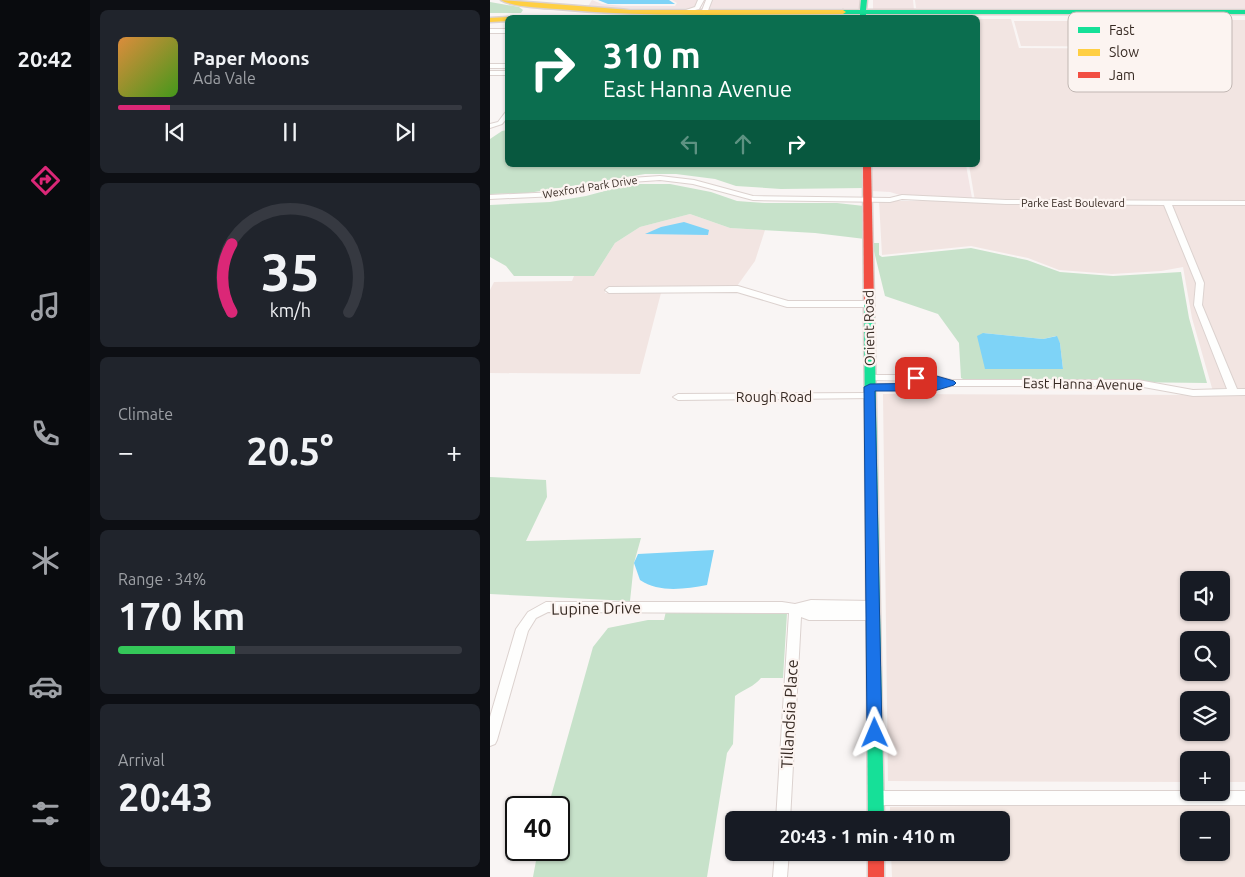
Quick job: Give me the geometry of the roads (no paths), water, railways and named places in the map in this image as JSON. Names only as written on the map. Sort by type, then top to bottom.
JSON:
[{"type":"main road","points":[[504,0],[542,7],[581,11],[685,12],[703,15],[765,13],[1068,15]]},
{"type":"main road","points":[[864,0],[867,15]]},
{"type":"main road","points":[[867,15],[871,0]]},
{"type":"main road","points":[[1232,12],[1245,12]]},
{"type":"main road","points":[[980,18],[1053,15]]},
{"type":"main road","points":[[1232,18],[1245,18]]},
{"type":"main road","points":[[490,19],[505,19]]},
{"type":"main road","name":"Orient Road","points":[[867,167],[876,811]]},
{"type":"main road","points":[[876,861],[876,877]]},
{"type":"street","points":[[685,12],[697,8],[701,0]]},
{"type":"street","points":[[703,15],[709,0]]},
{"type":"street","points":[[490,32],[505,31]]},
{"type":"street","points":[[490,66],[505,66]]},
{"type":"street","points":[[490,73],[505,73]]},
{"type":"street","points":[[490,126],[500,123],[505,116]]},
{"type":"street","name":"Wexford Park Drive","points":[[490,197],[557,194],[645,178],[694,182],[754,198],[868,196]]},
{"type":"street","name":"Parke East Boulevard","points":[[868,196],[890,200],[902,197],[1006,202],[1167,204],[1245,202]]},
{"type":"street","points":[[1167,204],[1200,283],[1198,305],[1233,392]]},
{"type":"street","points":[[609,290],[738,289],[786,304],[869,304]]},
{"type":"street","name":"East Hanna Avenue","points":[[870,387],[934,387],[950,383],[1138,383],[1193,393],[1245,392]]},
{"type":"street","name":"Rough Road","points":[[678,397],[870,387]]},
{"type":"street","name":"Lupine Drive","points":[[490,740],[522,629],[532,615],[546,607],[782,607],[795,609],[809,615],[873,610]]},
{"type":"street","name":"Tillandsia Place","points":[[784,811],[795,609]]},
{"type":"street","points":[[875,798],[1245,798]]},
{"type":"street","points":[[780,877],[781,861]]},
{"type":"water","points":[[598,0],[669,0],[675,4],[608,4]]},
{"type":"water","points":[[684,222],[709,230],[708,235],[645,234],[661,227]]},
{"type":"water","points":[[983,333],[1043,339],[1057,336],[1060,343],[1063,369],[985,369],[977,336]]},
{"type":"water","points":[[714,550],[707,585],[681,589],[655,587],[640,580],[634,563],[638,554]]}]
